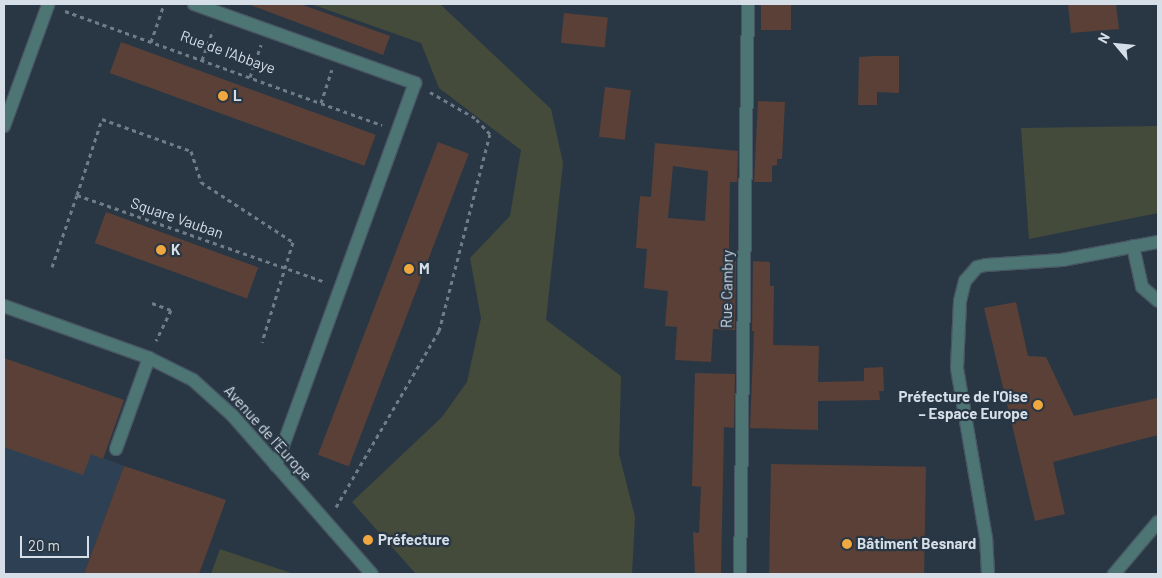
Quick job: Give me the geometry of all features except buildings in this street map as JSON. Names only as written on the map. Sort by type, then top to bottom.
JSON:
[{"type":"street","points":[[194,4],[415,83],[276,465]]},
{"type":"street","name":"Rue Cambry","points":[[740,574],[748,4]]},
{"type":"street","points":[[4,126],[48,5]]},
{"type":"street","points":[[988,574],[986,538],[957,376],[960,301],[965,281],[977,267],[986,264],[1062,260],[1158,242]]},
{"type":"street","points":[[1133,246],[1142,287],[1158,301]]},
{"type":"street","name":"Avenue de l'Europe","points":[[4,306],[149,358],[180,372],[207,391],[276,465],[372,574]]},
{"type":"street","points":[[116,448],[149,358]]},
{"type":"street","points":[[1114,574],[1130,558],[1158,522]]},
{"type":"street","points":[[1130,558],[1131,574]]},
{"type":"path","points":[[151,42],[164,4]]},
{"type":"path","name":"Rue de l'Abbaye","points":[[48,5],[398,130]]},
{"type":"path","points":[[202,60],[219,13]]},
{"type":"path","points":[[250,77],[266,30]]},
{"type":"path","points":[[321,103],[337,55]]},
{"type":"path","points":[[327,523],[439,331],[490,134],[475,118],[415,83]]},
{"type":"path","points":[[52,267],[102,119],[191,150],[201,182],[293,242],[262,342]]},
{"type":"path","name":"Square Vauban","points":[[77,195],[341,288]]},
{"type":"path","points":[[149,358],[171,310],[152,303]]},
{"type":"shaded area","points":[[4,358],[124,400],[103,458],[124,466],[84,574],[4,574]]},
{"type":"green space","points":[[311,4],[440,4],[551,109],[563,163],[546,320],[621,376],[619,454],[635,517],[632,574],[416,574],[352,502],[442,417],[467,382],[481,318],[470,258],[510,216],[521,150],[439,88],[421,43]]},
{"type":"green space","points":[[1158,126],[1158,213],[1029,239],[1021,128]]},
{"type":"green space","points":[[220,549],[294,574],[211,574]]},
{"type":"place","name":"L","points":[[223,96]]},
{"type":"place","name":"K","points":[[161,250]]},
{"type":"place","name":"M","points":[[409,269]]},
{"type":"place","name":"Préfecture de l'Oise – Espace Europe","points":[[1038,405]]},
{"type":"place","name":"Préfecture","points":[[368,540]]},
{"type":"place","name":"Bâtiment Besnard","points":[[847,544]]}]
